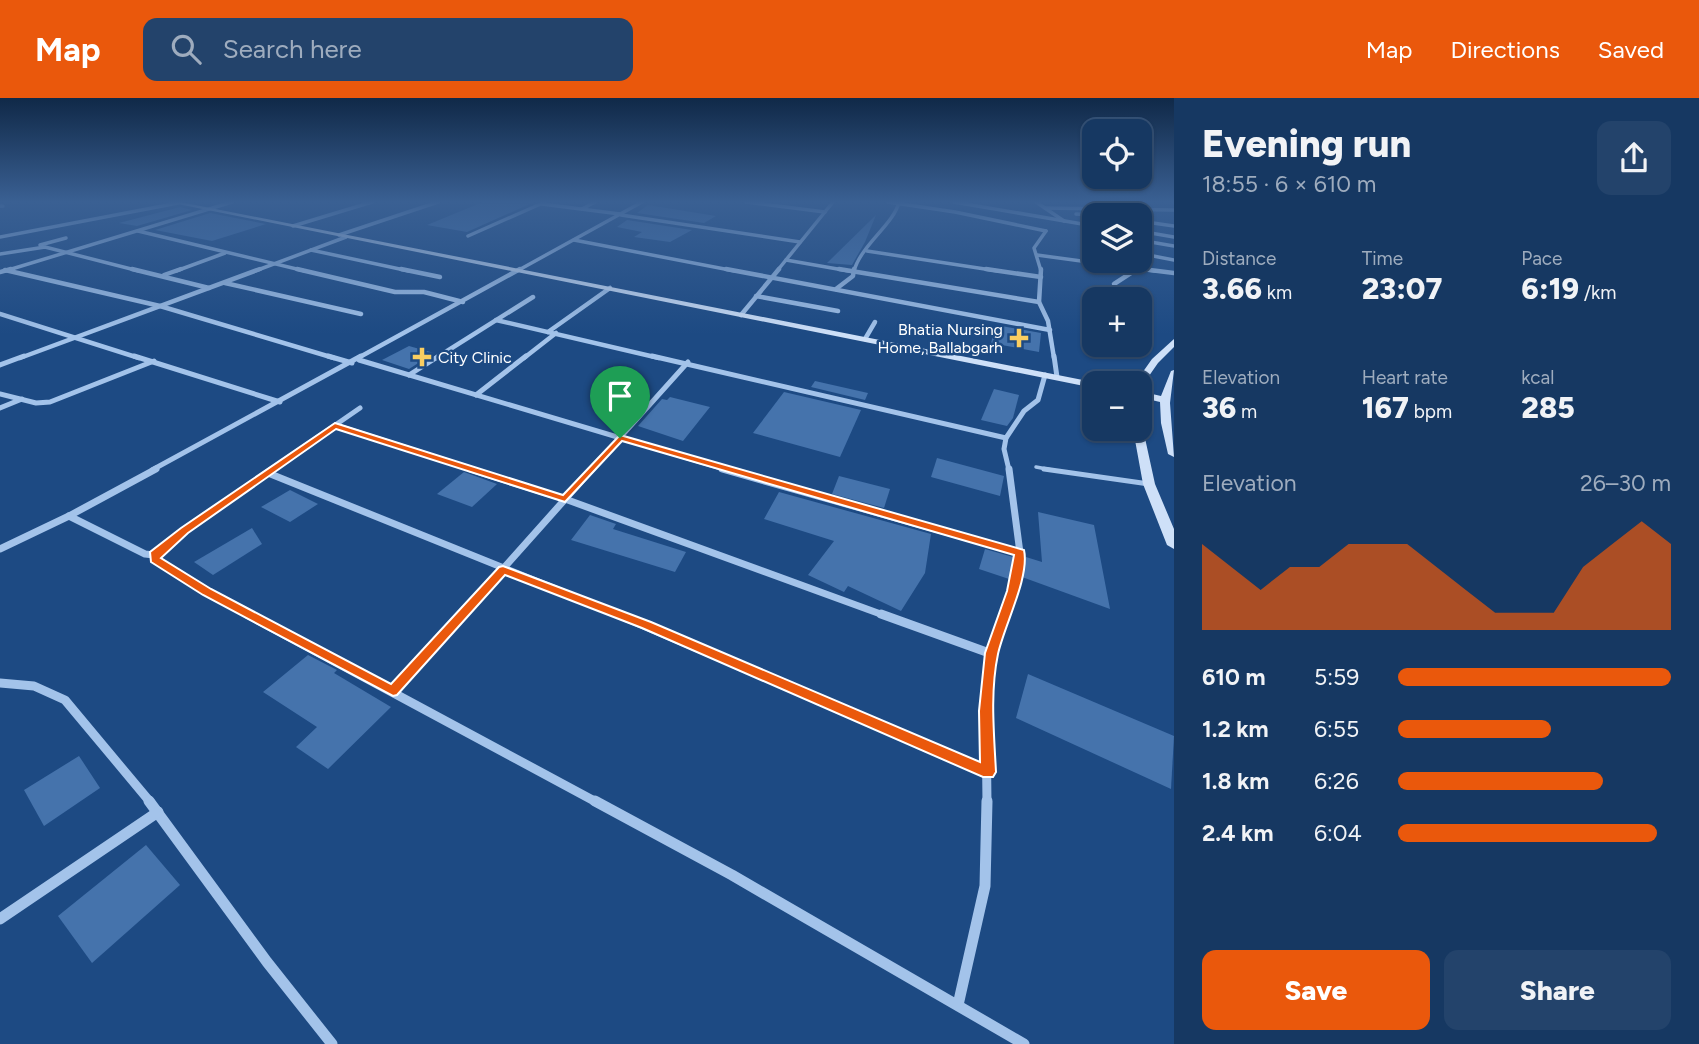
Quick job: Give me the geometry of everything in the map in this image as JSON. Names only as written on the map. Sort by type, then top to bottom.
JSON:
[{"type":"street","points":[[3,271],[84,246]]},
{"type":"street","points":[[197,246],[395,292],[424,292],[463,302]]},
{"type":"street","points":[[0,365],[320,246]]},
{"type":"street","points":[[393,246],[1082,382]]},
{"type":"street","points":[[0,549],[69,516],[562,246]]},
{"type":"street","points":[[607,246],[1050,330]]},
{"type":"street","points":[[741,314],[797,246]]},
{"type":"street","points":[[835,289],[850,278],[870,246]]},
{"type":"street","points":[[1034,246],[1041,277],[1039,302],[1050,330],[1057,377]]},
{"type":"street","points":[[0,254],[36,247],[66,251],[209,288]]},
{"type":"street","points":[[311,250],[440,277]]},
{"type":"street","points":[[867,251],[1041,277]]},
{"type":"street","points":[[164,275],[225,253]]},
{"type":"street","points":[[1037,255],[1082,261]]},
{"type":"street","points":[[1152,256],[1174,260]]},
{"type":"street","points":[[786,260],[1039,302]]},
{"type":"street","points":[[1152,270],[1174,273]]},
{"type":"street","points":[[3,271],[160,306],[409,375],[1020,553]]},
{"type":"street","points":[[1114,284],[1130,273]]},
{"type":"street","points":[[223,283],[361,314]]},
{"type":"street","points":[[548,332],[610,288]]},
{"type":"street","points":[[756,296],[838,311]]},
{"type":"street","points":[[409,375],[533,297]]},
{"type":"street","points":[[0,314],[280,402]]},
{"type":"street","points":[[496,320],[688,362],[1006,438]]},
{"type":"street","points":[[865,339],[875,322]]},
{"type":"street","points":[[475,395],[556,333]]},
{"type":"street","points":[[1148,371],[1173,343]]},
{"type":"street","points":[[0,394],[36,403],[50,402],[154,361]]},
{"type":"street","points":[[393,691],[688,362]]},
{"type":"street","points":[[1174,373],[1167,385],[1164,400],[1168,435],[1174,454]]},
{"type":"street","points":[[958,1005],[985,887],[988,772],[986,711],[992,653],[1013,591],[1020,553],[1008,461],[1004,449],[1006,438],[1024,411],[1040,396],[1045,375]]},
{"type":"street","points":[[1152,397],[1164,400]]},
{"type":"street","points":[[0,408],[22,399]]},
{"type":"street","points":[[154,555],[184,530],[360,408]]},
{"type":"street","points":[[335,425],[565,499],[992,653]]},
{"type":"street","points":[[1140,441],[1149,484],[1174,545]]},
{"type":"street","points":[[268,473],[646,625],[988,772]]},
{"type":"street","points":[[69,516],[145,554],[154,555],[162,565],[207,592],[744,882],[1024,1044]]},
{"type":"street","points":[[0,683],[15,681],[46,688],[65,700],[158,812],[267,962],[332,1044]]},
{"type":"street","points":[[0,919],[158,812]]},
{"type":"lane","points":[[1036,467],[1149,484]]},
{"type":"building","points":[[844,246],[863,246],[852,265],[827,263]]},
{"type":"building","points":[[996,325],[1041,333],[1039,352],[991,343]]},
{"type":"building","points":[[409,346],[434,353],[409,369],[382,360]]},
{"type":"building","points":[[815,381],[868,393],[865,400],[811,387]]},
{"type":"building","points":[[994,389],[1019,395],[1013,418],[1007,426],[981,420]]},
{"type":"building","points":[[621,390],[650,396],[627,422],[598,415]]},
{"type":"building","points":[[784,392],[861,410],[840,457],[753,433]]},
{"type":"building","points":[[670,397],[710,407],[683,441],[638,426],[662,399],[667,400]]},
{"type":"building","points":[[937,458],[1004,476],[1000,496],[931,477]]},
{"type":"building","points":[[464,472],[497,484],[472,507],[437,494]]},
{"type":"building","points":[[839,476],[890,489],[884,508],[832,494]]},
{"type":"building","points":[[290,490],[318,504],[290,522],[261,507]]},
{"type":"building","points":[[779,492],[931,534],[925,573],[901,611],[848,586],[844,592],[808,575],[834,541],[764,519]]},
{"type":"building","points":[[1038,512],[1094,525],[1110,609],[1022,577],[1026,557],[1042,562]]},
{"type":"building","points":[[590,515],[616,524],[613,529],[686,552],[675,572],[571,540]]},
{"type":"building","points":[[252,528],[262,544],[213,575],[194,562]]},
{"type":"building","points":[[985,549],[1013,557],[1009,579],[979,569]]},
{"type":"building","points":[[308,655],[337,670],[334,673],[391,707],[328,769],[296,747],[317,727],[263,692]]},
{"type":"building","points":[[1028,674],[1174,736],[1171,789],[1016,718]]},
{"type":"building","points":[[79,756],[100,788],[44,826],[24,790]]},
{"type":"building","points":[[146,845],[180,885],[92,963],[58,916]]},
{"type":"place","name":"Bhatia Nursing Home, Ballabgarh","points":[[1019,338]]},
{"type":"place","name":"City Clinic","points":[[422,357]]},
{"type":"route","points":[[335,425],[565,499],[620,438],[1020,553],[1013,591],[992,653],[986,711],[988,772],[646,625],[503,569],[393,691],[207,592],[155,559],[154,555],[184,530],[335,425]]}]
